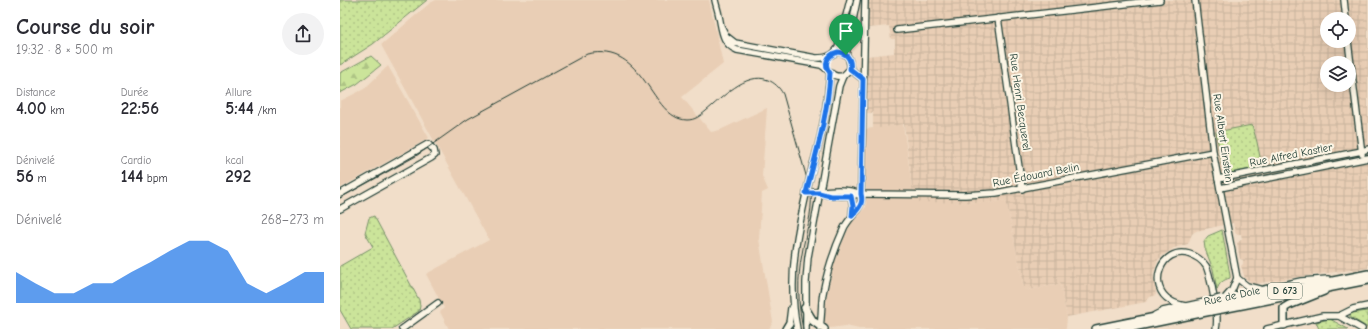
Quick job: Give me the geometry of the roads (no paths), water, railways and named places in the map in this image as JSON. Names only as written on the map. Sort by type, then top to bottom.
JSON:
[{"type":"main road","name":"Rue de Dole","points":[[1123,329],[1222,302],[1368,274]]},
{"type":"main road","name":"Rue de Dole","points":[[1222,302],[1368,280]]},
{"type":"main road","points":[[1284,325],[1284,308],[1334,286]]},
{"type":"main road","name":"Rue de Dole","points":[[1096,329],[1210,306]]},
{"type":"main road","points":[[805,308],[810,319],[822,328]]},
{"type":"street","points":[[715,0],[723,36],[728,45],[737,50],[801,62],[807,61],[821,65],[836,76],[843,76]]},
{"type":"street","points":[[718,0],[718,11]]},
{"type":"street","points":[[797,329],[792,296],[794,254],[825,111],[828,70],[827,61],[838,48],[850,0]]},
{"type":"street","points":[[846,55],[857,0]]},
{"type":"street","points":[[822,328],[821,308],[827,274],[843,231],[852,216],[861,206],[865,0]]},
{"type":"street","points":[[897,30],[1160,0]]},
{"type":"street","name":"Rue Albert Einstein","points":[[1194,0],[1213,152],[1237,278]]},
{"type":"street","points":[[1344,0],[1345,12]]},
{"type":"street","name":"Rue Henri Becquerel","points":[[998,18],[1022,189]]},
{"type":"street","points":[[721,26],[726,36],[735,43],[816,58],[842,53],[846,55],[850,61],[850,69],[843,76],[839,86],[808,257],[805,308],[806,329]]},
{"type":"street","points":[[755,53],[762,48]]},
{"type":"street","points":[[1349,48],[1362,152],[1366,159]]},
{"type":"street","points":[[850,69],[863,79]]},
{"type":"street","points":[[340,194],[428,144],[434,150],[435,154],[431,158],[340,209]]},
{"type":"street","name":"Rue Alfred Kastler","points":[[1218,179],[1362,152],[1368,149]]},
{"type":"street","name":"Rue Édouard Belin","points":[[806,193],[819,193],[830,190],[850,190],[861,194],[977,195],[1022,189],[1213,152]]},
{"type":"street","name":"Rue Alfred Kastler","points":[[1220,188],[1366,159]]},
{"type":"street","points":[[819,193],[830,196],[851,196],[861,194]]},
{"type":"street","points":[[851,196],[853,206],[852,216]]},
{"type":"street","name":"Rue de Dole","points":[[1185,306],[1171,301],[1166,297],[1159,288],[1158,282],[1159,269],[1162,263],[1173,255],[1186,253],[1193,255],[1202,261],[1207,268],[1217,316],[1216,329]]},
{"type":"street","points":[[1222,302],[1232,290],[1237,278],[1247,286],[1259,290]]},
{"type":"street","name":"Rue de Dole","points":[[1151,318],[1163,311],[1185,306],[1210,306],[1259,290],[1301,281],[1348,278]]},
{"type":"street","points":[[787,326],[792,296]]},
{"type":"street","points":[[402,329],[438,303]]},
{"type":"street","points":[[1267,329],[1323,316],[1339,316],[1353,309],[1368,306]]},
{"type":"street","points":[[1339,316],[1362,329]]},
{"type":"tram line","points":[[340,198],[416,156],[468,119],[587,54],[607,53],[622,59],[635,69],[664,107],[674,116],[687,120],[699,116],[734,88],[751,79],[760,78],[768,80],[773,82],[783,94],[811,193],[810,216],[799,273],[799,301],[803,329]]}]
